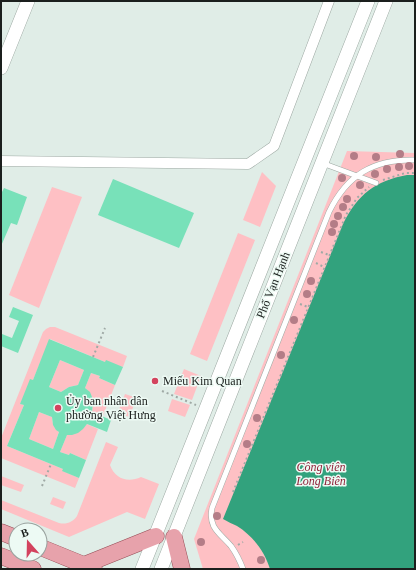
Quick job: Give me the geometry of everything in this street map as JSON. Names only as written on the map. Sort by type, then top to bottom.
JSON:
[{"type":"main road","points":[[48,550],[89,567],[156,536]]},
{"type":"main road","points":[[174,537],[182,569]]},
{"type":"main road","points":[[1,556],[33,569]]},
{"type":"street","points":[[1,68],[28,1]]},
{"type":"street","points":[[1,161],[248,164],[274,146],[329,1]]},
{"type":"street","name":"Phố Vạn Hạnh","points":[[142,569],[368,1]]},
{"type":"street","name":"Phố Vạn Hạnh","points":[[161,569],[386,1]]},
{"type":"lane","points":[[243,569],[232,547],[213,527],[210,515],[329,212],[339,193],[356,176],[382,163],[415,160]]},
{"type":"lane","points":[[322,163],[376,183]]},
{"type":"path","points":[[233,492],[346,214],[357,198],[376,183],[393,176],[405,173],[415,173]]},
{"type":"path","points":[[93,357],[105,328]]},
{"type":"path","points":[[162,392],[196,405]]},
{"type":"path","points":[[42,486],[51,464]]},
{"type":"green space","name":"Công viên Long Biên","points":[[347,151],[415,153],[415,569],[203,569],[194,539]]},
{"type":"green space","points":[[262,172],[276,186],[260,227],[243,220]]},
{"type":"green space","points":[[52,187],[82,197],[39,308],[9,295]]},
{"type":"green space","points":[[238,233],[255,240],[207,361],[190,354]]},
{"type":"green space","points":[[50,327],[55,327],[127,356],[123,367],[105,362],[50,339],[33,380],[20,404],[24,405],[7,446],[63,469],[63,471],[79,478],[75,488],[1,458],[1,438],[43,332]]},
{"type":"green space","points":[[60,360],[84,370],[78,385],[69,387],[61,392],[49,387]]},
{"type":"green space","points":[[184,369],[201,376],[192,400],[174,394]]},
{"type":"green space","points":[[91,373],[100,376],[99,378],[115,385],[103,416],[92,412],[92,398],[90,393],[85,388]]},
{"type":"green space","points":[[125,394],[137,398],[129,417],[118,412]]},
{"type":"green space","points":[[172,399],[190,405],[185,417],[168,411]]},
{"type":"green space","points":[[39,412],[52,417],[52,421],[59,432],[53,449],[29,439]]},
{"type":"green space","points":[[87,424],[98,429],[86,460],[70,453],[69,455],[60,452],[67,435],[78,432]]},
{"type":"green space","points":[[106,442],[118,447],[110,465],[115,474],[127,480],[141,477],[159,484],[145,519],[127,512],[69,537],[48,528],[48,522],[33,522],[1,509],[1,500],[59,523],[67,523],[77,516]]},
{"type":"green space","points":[[1,476],[24,485],[21,492],[1,485]]},
{"type":"green space","points":[[53,497],[66,502],[63,509],[50,504]]},
{"type":"shaded area","name":"Công viên Long Biên","points":[[407,175],[415,175],[415,569],[270,569],[258,545],[243,530],[223,519],[343,224],[361,197],[369,190],[386,181]]},
{"type":"building","points":[[113,179],[194,213],[179,248],[98,215]]},
{"type":"building","points":[[4,188],[27,197],[17,225],[11,223],[1,246],[1,194]]},
{"type":"building","points":[[13,307],[33,315],[18,353],[1,346],[2,334],[12,338],[19,321],[9,317]]},
{"type":"building","name":"Ủy ban nhân dân phường Việt Hưng","points":[[49,339],[105,362],[106,360],[123,367],[115,385],[99,378],[100,376],[91,373],[85,388],[90,392],[92,397],[92,412],[111,420],[107,432],[87,424],[78,433],[67,435],[60,452],[69,455],[70,453],[86,460],[79,478],[62,471],[63,469],[7,446],[24,405],[20,404],[30,379],[33,380]],"holes":[[[60,360],[84,370],[78,385],[69,387],[61,392],[49,387]],[[39,412],[52,417],[53,425],[59,432],[53,449],[29,439]]]},
{"type":"place","name":"Miếu Kim Quan","points":[[155,381]]},
{"type":"place","name":"Ủy ban nhân dân phường Việt Hưng","points":[[58,408]]}]
